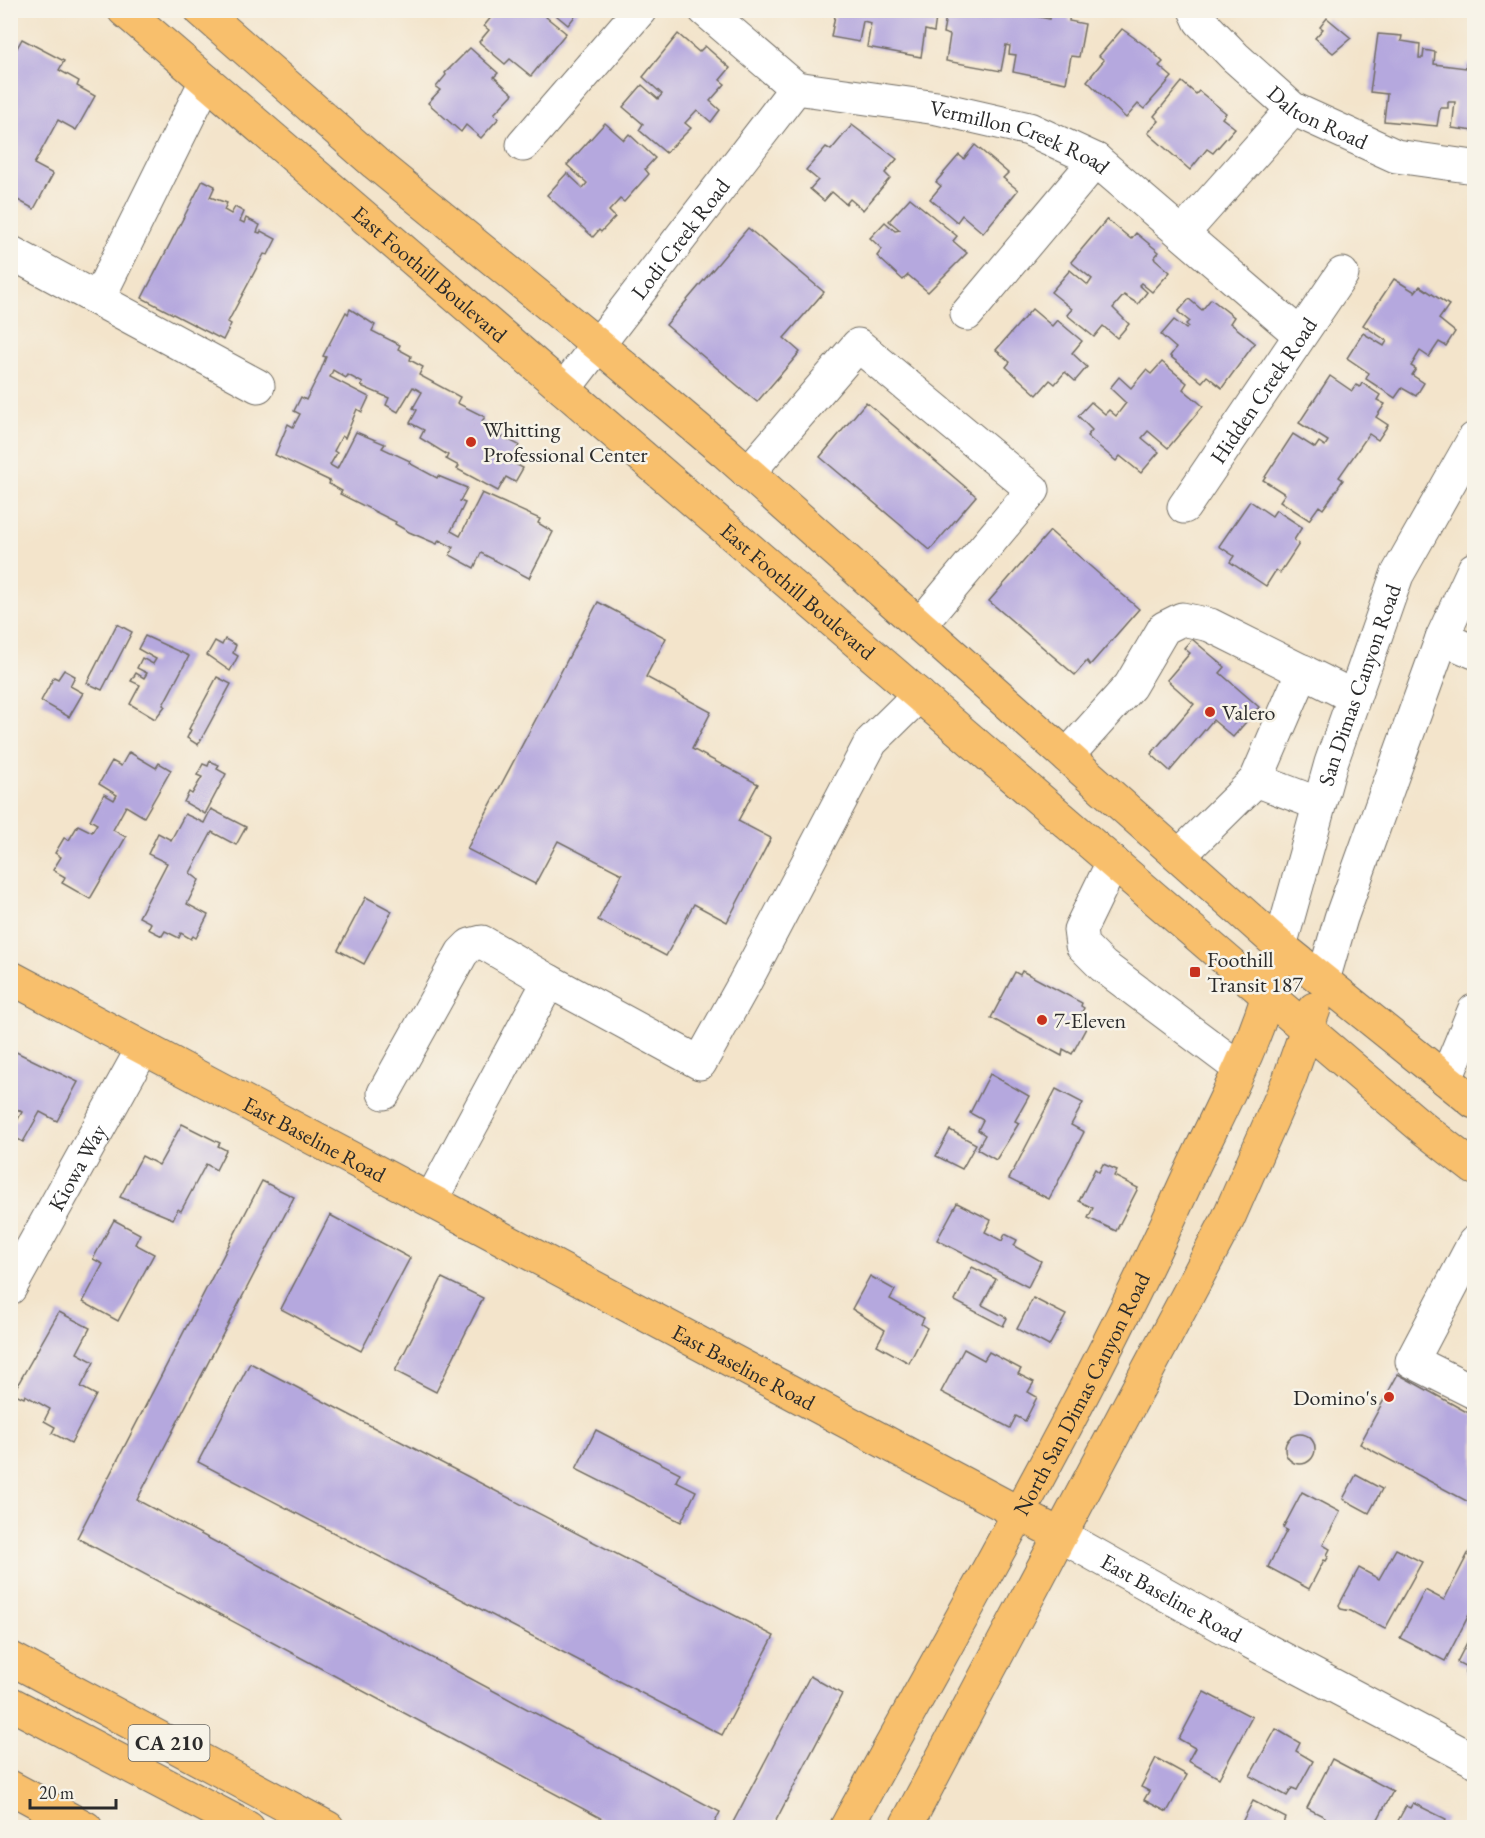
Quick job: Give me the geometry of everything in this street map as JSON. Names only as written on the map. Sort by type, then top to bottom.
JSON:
[{"type":"main road","name":"East Foothill Boulevard","points":[[124,10],[1268,996],[1308,1027],[1424,1129],[1474,1168]]},
{"type":"main road","points":[[201,10],[375,163],[597,344],[748,473],[1280,946],[1474,1102]]},
{"type":"main road","name":"North San Dimas Canyon Road","points":[[846,1827],[1018,1512],[1162,1234],[1239,1068],[1268,996],[1280,946]]},
{"type":"main road","name":"East Baseline Road","points":[[10,977],[1060,1535]]},
{"type":"main road","points":[[905,1827],[1228,1219],[1289,1080],[1323,980]]},
{"type":"main road","name":"CA 210","points":[[10,1658],[327,1827]]},
{"type":"main road","points":[[10,1703],[248,1827]]},
{"type":"main road","points":[[10,1787],[86,1827]]},
{"type":"street","points":[[523,145],[640,10]]},
{"type":"street","points":[[705,10],[796,88]]},
{"type":"street","name":"Dalton Road","points":[[1195,10],[1200,21],[1235,57],[1293,109],[1396,156],[1474,168]]},
{"type":"street","points":[[98,299],[206,81]]},
{"type":"street","name":"Lodi Creek Road","points":[[564,389],[796,88]]},
{"type":"street","name":"Vermillon Creek Road","points":[[796,88],[937,108],[1029,129],[1096,160],[1299,334]]},
{"type":"street","points":[[1183,233],[1293,109]]},
{"type":"street","points":[[967,314],[1096,160]]},
{"type":"street","points":[[10,252],[258,386]]},
{"type":"street","name":"Hidden Creek Road","points":[[1184,507],[1299,334],[1342,274]]},
{"type":"street","points":[[748,473],[858,345],[1033,490],[920,625]]},
{"type":"street","name":"San Dimas Canyon Road","points":[[1280,946],[1319,804],[1397,575],[1474,439]]},
{"type":"street","points":[[1323,980],[1341,918],[1442,638],[1474,569]]},
{"type":"street","points":[[1067,756],[1130,686],[1164,628],[1182,619],[1210,625],[1354,697]]},
{"type":"street","points":[[1442,638],[1474,652]]},
{"type":"street","points":[[1180,855],[1256,780],[1303,672]]},
{"type":"street","points":[[384,1093],[462,953],[470,945],[482,942],[699,1063],[744,984],[871,742],[919,695]]},
{"type":"street","points":[[1256,780],[1319,804]]},
{"type":"street","points":[[1113,862],[1080,930],[1082,945],[1103,966],[1239,1068]]},
{"type":"street","points":[[431,1200],[549,981]]},
{"type":"street","points":[[1446,1079],[1474,1011]]},
{"type":"street","name":"Kiowa Way","points":[[10,1287],[143,1048]]},
{"type":"street","points":[[1474,1243],[1412,1361],[1474,1392]]},
{"type":"street","name":"East Baseline Road","points":[[1060,1535],[1249,1641],[1474,1760]]},
{"type":"building","points":[[497,10],[580,10],[568,25],[551,11],[546,17],[566,33],[531,76],[510,59],[505,64],[479,42],[489,30],[484,26]]},
{"type":"building","points":[[836,10],[937,10],[934,32],[925,30],[921,57],[867,47],[871,23],[863,21],[859,42],[831,37]]},
{"type":"building","points":[[947,10],[1004,10],[1050,19],[1051,10],[1070,10],[1069,21],[1085,24],[1079,57],[1071,56],[1066,83],[1013,72],[1016,55],[1009,54],[1010,46],[1006,45],[1001,71],[946,61],[950,35],[943,33]]},
{"type":"building","points":[[1327,18],[1351,38],[1333,53],[1315,38],[1323,29],[1320,27]]},
{"type":"building","points":[[1122,29],[1150,49],[1163,62],[1159,66],[1172,77],[1144,109],[1138,104],[1126,118],[1087,81],[1104,60],[1099,56]]},
{"type":"building","points":[[678,34],[699,52],[705,46],[730,68],[720,80],[725,84],[710,101],[720,110],[711,122],[697,110],[685,123],[691,128],[666,153],[639,130],[643,124],[623,107],[642,85],[658,99],[662,94],[643,77]]},
{"type":"building","points":[[1378,34],[1402,36],[1401,41],[1420,44],[1419,58],[1423,58],[1424,50],[1435,52],[1434,64],[1466,68],[1466,64],[1474,63],[1474,131],[1452,128],[1455,102],[1448,102],[1448,108],[1440,108],[1437,126],[1384,121],[1387,94],[1370,92]]},
{"type":"building","points":[[22,39],[64,61],[59,70],[79,81],[77,86],[95,96],[76,130],[58,120],[34,164],[53,174],[34,209],[16,199],[13,204],[10,202],[10,45],[17,48]]},
{"type":"building","points":[[470,48],[498,73],[494,77],[513,94],[494,114],[499,118],[481,138],[466,125],[461,132],[428,103],[440,90],[436,87],[446,75],[445,73]]},
{"type":"building","points":[[1182,82],[1196,94],[1199,91],[1226,113],[1222,118],[1235,128],[1213,153],[1207,149],[1190,170],[1148,133],[1159,121],[1154,116]]},
{"type":"building","points":[[605,123],[624,140],[629,134],[655,158],[645,169],[649,174],[624,202],[620,199],[609,211],[615,217],[593,237],[547,195],[567,173],[583,188],[587,183],[567,165]]},
{"type":"building","points":[[852,125],[897,159],[885,173],[890,178],[863,210],[850,199],[846,204],[832,192],[824,201],[810,189],[818,180],[806,170],[826,147],[831,150]]},
{"type":"building","points":[[975,145],[1008,173],[1003,178],[1018,190],[983,233],[962,215],[957,222],[930,199],[941,186],[936,182],[959,155],[964,159]]},
{"type":"building","points":[[203,180],[215,186],[210,197],[227,203],[224,210],[231,214],[235,207],[244,212],[240,221],[244,223],[246,218],[260,225],[257,232],[261,231],[276,239],[268,255],[264,254],[228,322],[231,324],[223,340],[142,298]]},
{"type":"building","points":[[910,198],[957,236],[953,241],[967,253],[928,292],[908,275],[903,280],[877,256],[882,249],[870,238],[885,222],[895,231],[900,230],[889,221]]},
{"type":"building","points":[[1107,219],[1131,239],[1136,233],[1159,252],[1154,258],[1170,272],[1152,292],[1141,283],[1139,285],[1147,292],[1138,304],[1124,295],[1113,308],[1129,324],[1117,338],[1103,326],[1094,337],[1067,315],[1072,309],[1051,292],[1070,270],[1088,285],[1092,279],[1071,262]]},
{"type":"building","points":[[748,228],[824,292],[784,338],[800,352],[757,402],[666,325]]},
{"type":"building","points":[[1394,279],[1415,292],[1420,286],[1449,305],[1439,319],[1455,332],[1446,346],[1439,342],[1429,357],[1420,351],[1411,366],[1416,369],[1412,375],[1424,383],[1416,396],[1402,388],[1395,398],[1366,379],[1369,373],[1347,358],[1363,333],[1384,346],[1387,341],[1363,325]]},
{"type":"building","points":[[1189,299],[1202,310],[1211,299],[1234,317],[1230,323],[1255,343],[1222,388],[1207,376],[1202,382],[1170,356],[1176,348],[1161,335],[1174,320],[1186,329],[1189,321],[1178,312]]},
{"type":"building","name":"Whitting Professional Center","points":[[350,309],[375,325],[372,331],[400,345],[398,349],[411,356],[410,360],[423,367],[419,375],[460,397],[457,403],[485,417],[482,421],[497,429],[495,433],[519,445],[511,462],[523,468],[515,482],[506,477],[498,491],[457,469],[459,466],[446,459],[448,455],[420,438],[424,430],[410,423],[417,410],[413,408],[422,392],[413,387],[398,412],[386,405],[389,398],[361,386],[363,383],[348,375],[346,378],[333,370],[330,377],[369,397],[362,412],[357,409],[345,438],[342,436],[334,451],[337,453],[330,465],[337,469],[356,432],[385,444],[382,448],[410,461],[409,463],[437,478],[438,476],[467,488],[460,501],[465,503],[451,531],[460,536],[482,493],[540,519],[538,523],[553,532],[529,578],[481,553],[474,568],[450,555],[453,547],[439,540],[437,544],[409,532],[395,524],[396,522],[340,494],[342,491],[329,484],[330,481],[275,455],[288,424],[293,427],[300,414],[294,411],[301,397],[306,400],[326,357],[323,356],[346,312],[348,314]]},
{"type":"building","points":[[1032,309],[1052,326],[1057,320],[1082,341],[1072,353],[1087,367],[1075,381],[1065,372],[1055,384],[1050,380],[1037,395],[1006,367],[1010,362],[996,350]]},
{"type":"building","points":[[1162,362],[1187,383],[1183,389],[1203,406],[1168,448],[1148,431],[1142,438],[1159,452],[1141,473],[1120,456],[1116,461],[1087,436],[1092,430],[1078,416],[1091,402],[1105,414],[1109,410],[1116,416],[1126,403],[1110,388],[1119,377],[1131,388],[1146,370],[1151,374]]},
{"type":"building","points":[[1330,376],[1352,391],[1356,385],[1360,387],[1362,383],[1380,395],[1377,400],[1385,404],[1376,417],[1388,425],[1378,440],[1369,434],[1339,477],[1343,480],[1333,495],[1323,509],[1319,506],[1309,520],[1280,501],[1285,494],[1263,480],[1293,434],[1315,448],[1319,442],[1325,446],[1328,441],[1299,423]]},
{"type":"building","points":[[866,402],[976,496],[930,550],[820,457]]},
{"type":"building","points":[[1250,501],[1272,516],[1276,510],[1302,527],[1294,540],[1299,544],[1280,573],[1276,570],[1266,586],[1230,562],[1234,556],[1219,546]]},
{"type":"building","points":[[1050,531],[1139,609],[1090,665],[1087,661],[1075,675],[989,601]]},
{"type":"building","points":[[598,602],[666,638],[646,677],[711,712],[692,749],[758,784],[738,821],[771,838],[727,922],[694,904],[666,956],[598,920],[622,874],[558,841],[535,884],[467,849]]},
{"type":"building","points":[[117,624],[132,632],[102,690],[87,683]]},
{"type":"building","points":[[145,636],[189,656],[163,705],[165,706],[155,719],[130,704],[140,685],[131,681],[136,673],[144,678],[147,673],[137,668],[142,658],[153,664],[156,659],[138,649]]},
{"type":"building","points":[[225,639],[236,645],[233,653],[238,656],[230,671],[207,655],[215,641],[222,645]]},
{"type":"building","points":[[1192,639],[1225,667],[1220,673],[1259,707],[1233,737],[1213,720],[1170,771],[1151,754],[1194,704],[1167,680],[1190,653],[1184,648]]},
{"type":"building","points":[[64,670],[75,676],[70,686],[83,693],[69,717],[41,701],[54,677],[58,679]]},
{"type":"building","points":[[217,677],[231,684],[198,745],[187,738],[191,730],[189,729]]},
{"type":"building","points":[[129,752],[156,768],[159,763],[171,770],[144,817],[126,806],[113,830],[126,837],[90,899],[62,883],[65,877],[53,870],[61,857],[55,853],[64,838],[69,840],[78,825],[92,832],[97,824],[90,820],[104,794],[114,800],[117,795],[99,784],[112,761],[121,766]]},
{"type":"building","points":[[210,761],[219,765],[217,769],[226,774],[205,814],[184,802],[189,792],[192,794],[202,777],[197,775],[203,764],[208,766]]},
{"type":"building","points":[[211,809],[246,827],[236,845],[212,832],[190,873],[199,880],[187,904],[208,915],[196,938],[193,936],[191,939],[181,933],[179,938],[165,931],[162,936],[148,929],[151,923],[139,917],[167,863],[148,854],[158,833],[171,840],[185,814],[204,823]]},
{"type":"building","points":[[366,897],[392,911],[364,964],[338,950]]},
{"type":"building","points":[[1022,971],[1082,1003],[1081,1006],[1084,1008],[1076,1023],[1086,1028],[1072,1054],[1063,1049],[1062,1056],[991,1018],[1015,972],[1020,975]]},
{"type":"building","points":[[10,1049],[78,1082],[57,1121],[40,1112],[23,1142],[10,1135],[10,1117],[17,1121],[22,1112],[10,1105]]},
{"type":"building","points":[[990,1074],[1029,1096],[1015,1121],[1019,1123],[996,1160],[977,1149],[985,1135],[978,1130],[983,1120],[970,1113]]},
{"type":"building","points":[[1056,1089],[1083,1103],[1071,1125],[1084,1132],[1049,1199],[1009,1179]]},
{"type":"building","points":[[182,1124],[220,1143],[218,1146],[226,1150],[216,1170],[206,1164],[181,1211],[178,1209],[173,1219],[120,1197],[142,1156],[159,1165]]},
{"type":"building","points":[[950,1130],[976,1144],[962,1169],[936,1156]]},
{"type":"building","points":[[1103,1164],[1117,1170],[1114,1176],[1138,1188],[1116,1231],[1088,1218],[1093,1208],[1079,1201],[1095,1169],[1099,1172]]},
{"type":"building","points":[[262,1181],[294,1197],[137,1500],[720,1812],[712,1828],[619,1828],[77,1538]]},
{"type":"building","points":[[957,1203],[991,1220],[985,1232],[1002,1241],[1005,1234],[1017,1240],[1014,1246],[1041,1261],[1028,1287],[937,1240]]},
{"type":"building","points":[[330,1215],[410,1258],[361,1351],[281,1309]]},
{"type":"building","points":[[114,1220],[140,1234],[135,1244],[154,1254],[118,1321],[83,1302],[103,1264],[93,1259]]},
{"type":"building","points":[[972,1267],[996,1279],[982,1305],[1007,1318],[1003,1326],[955,1301]]},
{"type":"building","points":[[870,1276],[895,1290],[890,1299],[924,1318],[921,1324],[927,1328],[909,1363],[877,1345],[885,1330],[852,1309]]},
{"type":"building","points":[[442,1278],[483,1298],[436,1392],[395,1371]]},
{"type":"building","points":[[1033,1298],[1066,1315],[1049,1346],[1017,1329]]},
{"type":"building","points":[[59,1312],[90,1328],[77,1353],[94,1362],[81,1387],[96,1395],[71,1443],[52,1433],[55,1427],[44,1421],[50,1409],[25,1395],[24,1398],[13,1393]]},
{"type":"building","points":[[964,1349],[984,1360],[989,1352],[1021,1369],[1018,1374],[1034,1382],[1028,1392],[1037,1397],[1025,1421],[1016,1416],[1010,1428],[941,1392]]},
{"type":"building","points":[[250,1363],[774,1636],[722,1735],[198,1462]]},
{"type":"building","points":[[1398,1374],[1474,1416],[1474,1505],[1360,1444]]},
{"type":"building","points":[[596,1430],[680,1473],[676,1481],[696,1491],[681,1522],[576,1469]]},
{"type":"building","points":[[1300,1434],[1310,1439],[1315,1449],[1310,1459],[1300,1464],[1290,1459],[1285,1449],[1290,1439]]},
{"type":"building","points":[[1356,1475],[1382,1489],[1369,1513],[1343,1499]]},
{"type":"building","points":[[1302,1492],[1340,1512],[1323,1545],[1330,1549],[1327,1555],[1329,1556],[1326,1561],[1324,1560],[1309,1589],[1268,1567],[1287,1530],[1283,1528]]},
{"type":"building","points":[[1471,1548],[1474,1549],[1474,1605],[1445,1661],[1400,1638],[1425,1590],[1444,1600]]},
{"type":"building","points":[[1396,1549],[1422,1562],[1385,1629],[1351,1611],[1341,1609],[1339,1605],[1359,1568],[1379,1579]]},
{"type":"building","points":[[1474,1629],[1474,1677],[1465,1672],[1467,1667],[1457,1662]]},
{"type":"building","points":[[810,1676],[842,1694],[772,1828],[730,1828]]},
{"type":"building","points":[[1204,1692],[1252,1717],[1219,1778],[1188,1761],[1195,1748],[1179,1739]]},
{"type":"building","points":[[1276,1729],[1300,1743],[1296,1751],[1313,1761],[1297,1790],[1292,1788],[1287,1796],[1250,1776]]},
{"type":"building","points":[[1156,1758],[1187,1775],[1167,1812],[1144,1800],[1149,1791],[1141,1787]]},
{"type":"building","points":[[1332,1759],[1393,1791],[1373,1828],[1332,1828],[1325,1817],[1307,1808]]},
{"type":"building","points":[[1253,1801],[1286,1818],[1282,1828],[1239,1828]]},
{"type":"building","points":[[1413,1803],[1446,1819],[1443,1825],[1448,1828],[1394,1828],[1406,1806],[1410,1808]]},
{"type":"place","name":"Whitting Professional Center","points":[[471,442]]},
{"type":"place","name":"Valero","points":[[1210,712]]},
{"type":"place","name":"Foothill Transit 187","points":[[1195,972]]},
{"type":"place","name":"7-Eleven","points":[[1042,1020]]},
{"type":"place","name":"Domino's","points":[[1389,1397]]}]
